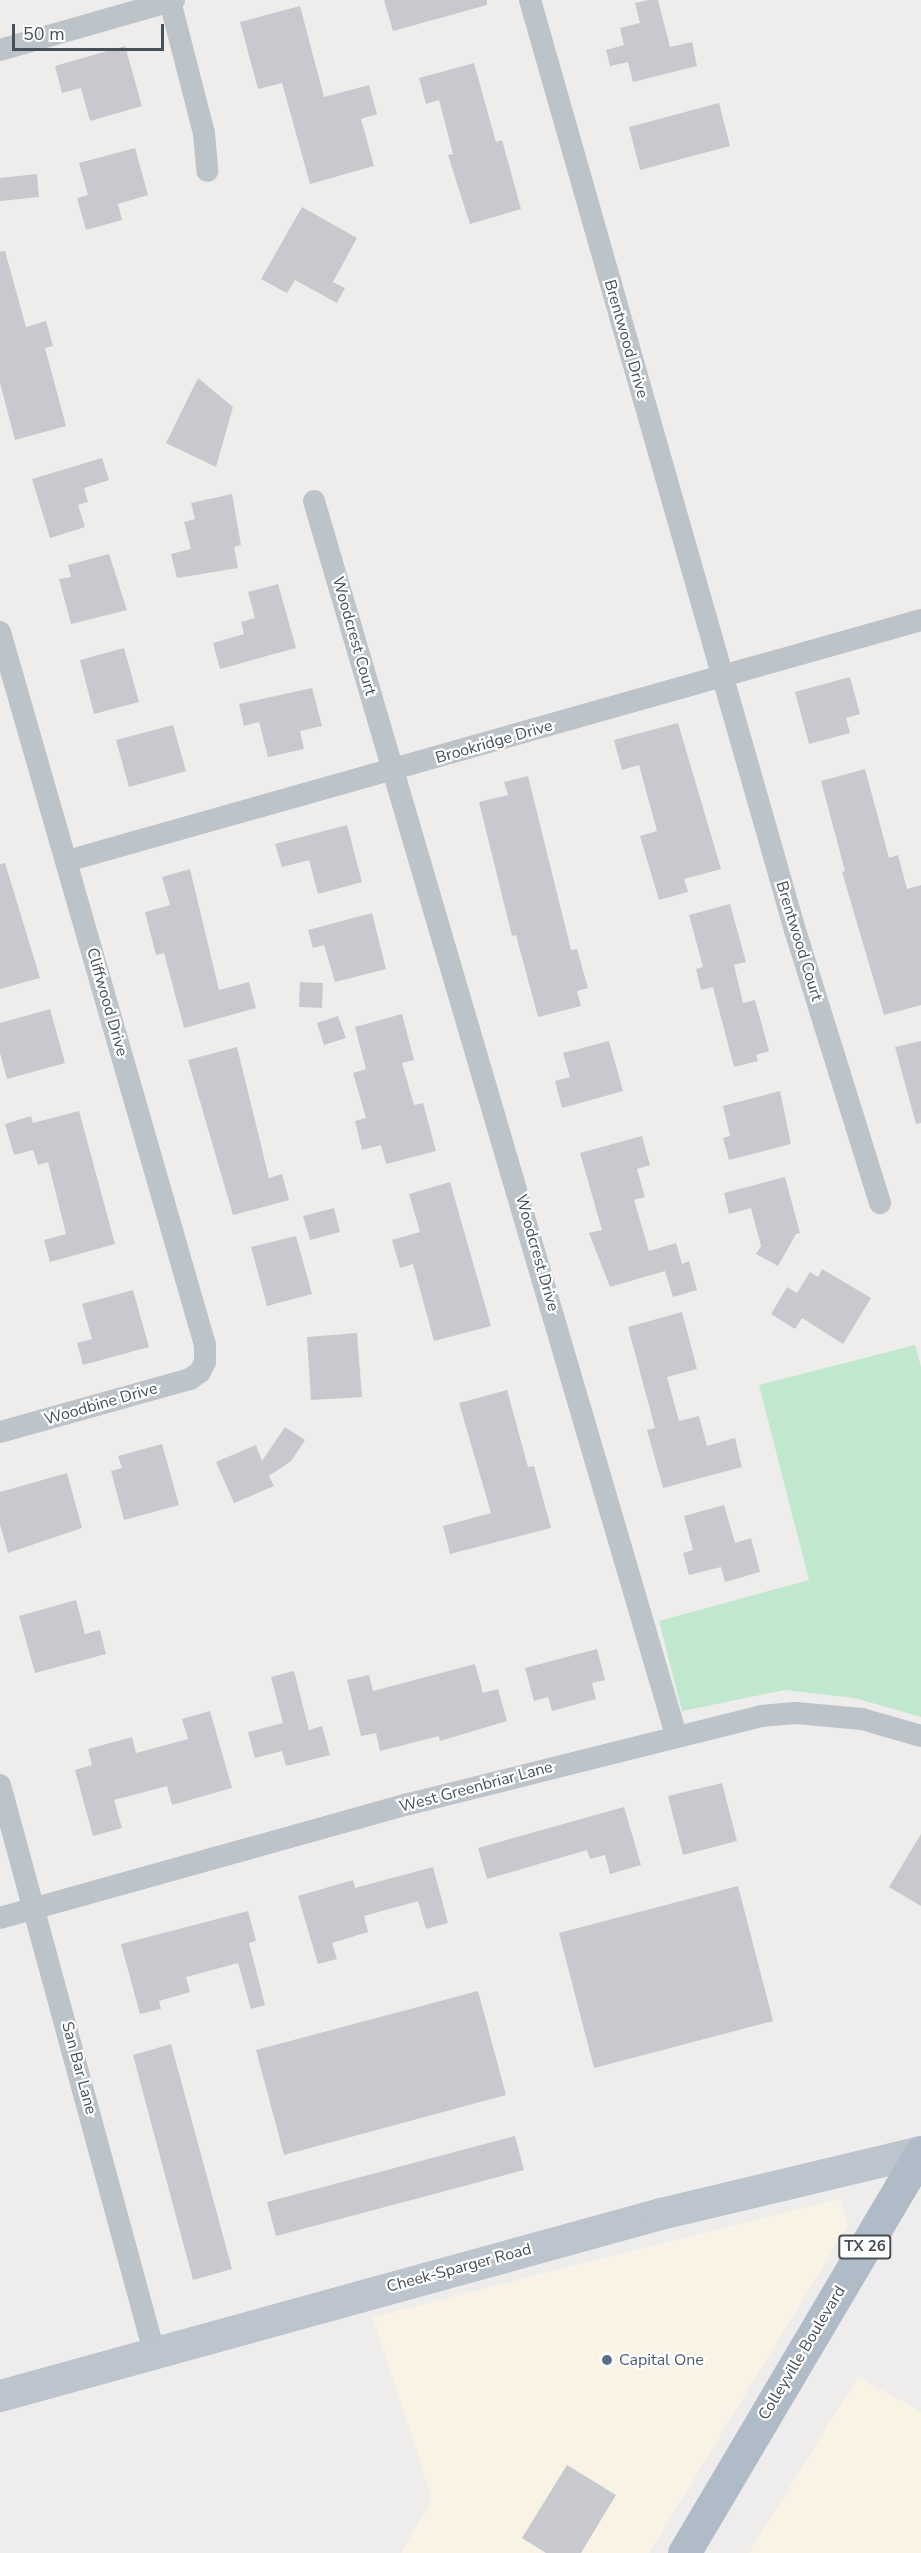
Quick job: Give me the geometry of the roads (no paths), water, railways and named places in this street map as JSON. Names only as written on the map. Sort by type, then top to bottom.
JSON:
[{"type":"main road","name":"Cheek-Sparger Road","points":[[0,2397],[154,2352],[661,2214],[921,2152]]},
{"type":"main road","name":"Colleyville Boulevard","points":[[684,2553],[921,2152]]},
{"type":"street","name":"Brentwood Drive","points":[[530,0],[722,677]]},
{"type":"street","points":[[0,50],[172,1],[204,133],[207,171]]},
{"type":"street","name":"Woodcrest Court","points":[[314,501],[393,771]]},
{"type":"street","name":"Brookridge Drive","points":[[67,861],[393,771],[921,620]]},
{"type":"street","name":"Cliffwood Drive","points":[[0,632],[205,1346],[200,1372]]},
{"type":"street","name":"Brentwood Court","points":[[722,677],[880,1203]]},
{"type":"street","name":"Woodcrest Drive","points":[[393,771],[676,1735]]},
{"type":"street","name":"Woodbine Drive","points":[[0,1432],[190,1379],[200,1372]]},
{"type":"street","name":"West Greenbriar Lane","points":[[0,1918],[409,1804],[676,1735],[796,1713],[862,1719],[921,1736]]},
{"type":"street","name":"San Bar Lane","points":[[0,1785],[36,1908],[154,2352]]},
{"type":"place","name":"Capital One","points":[[607,2360]]}]
